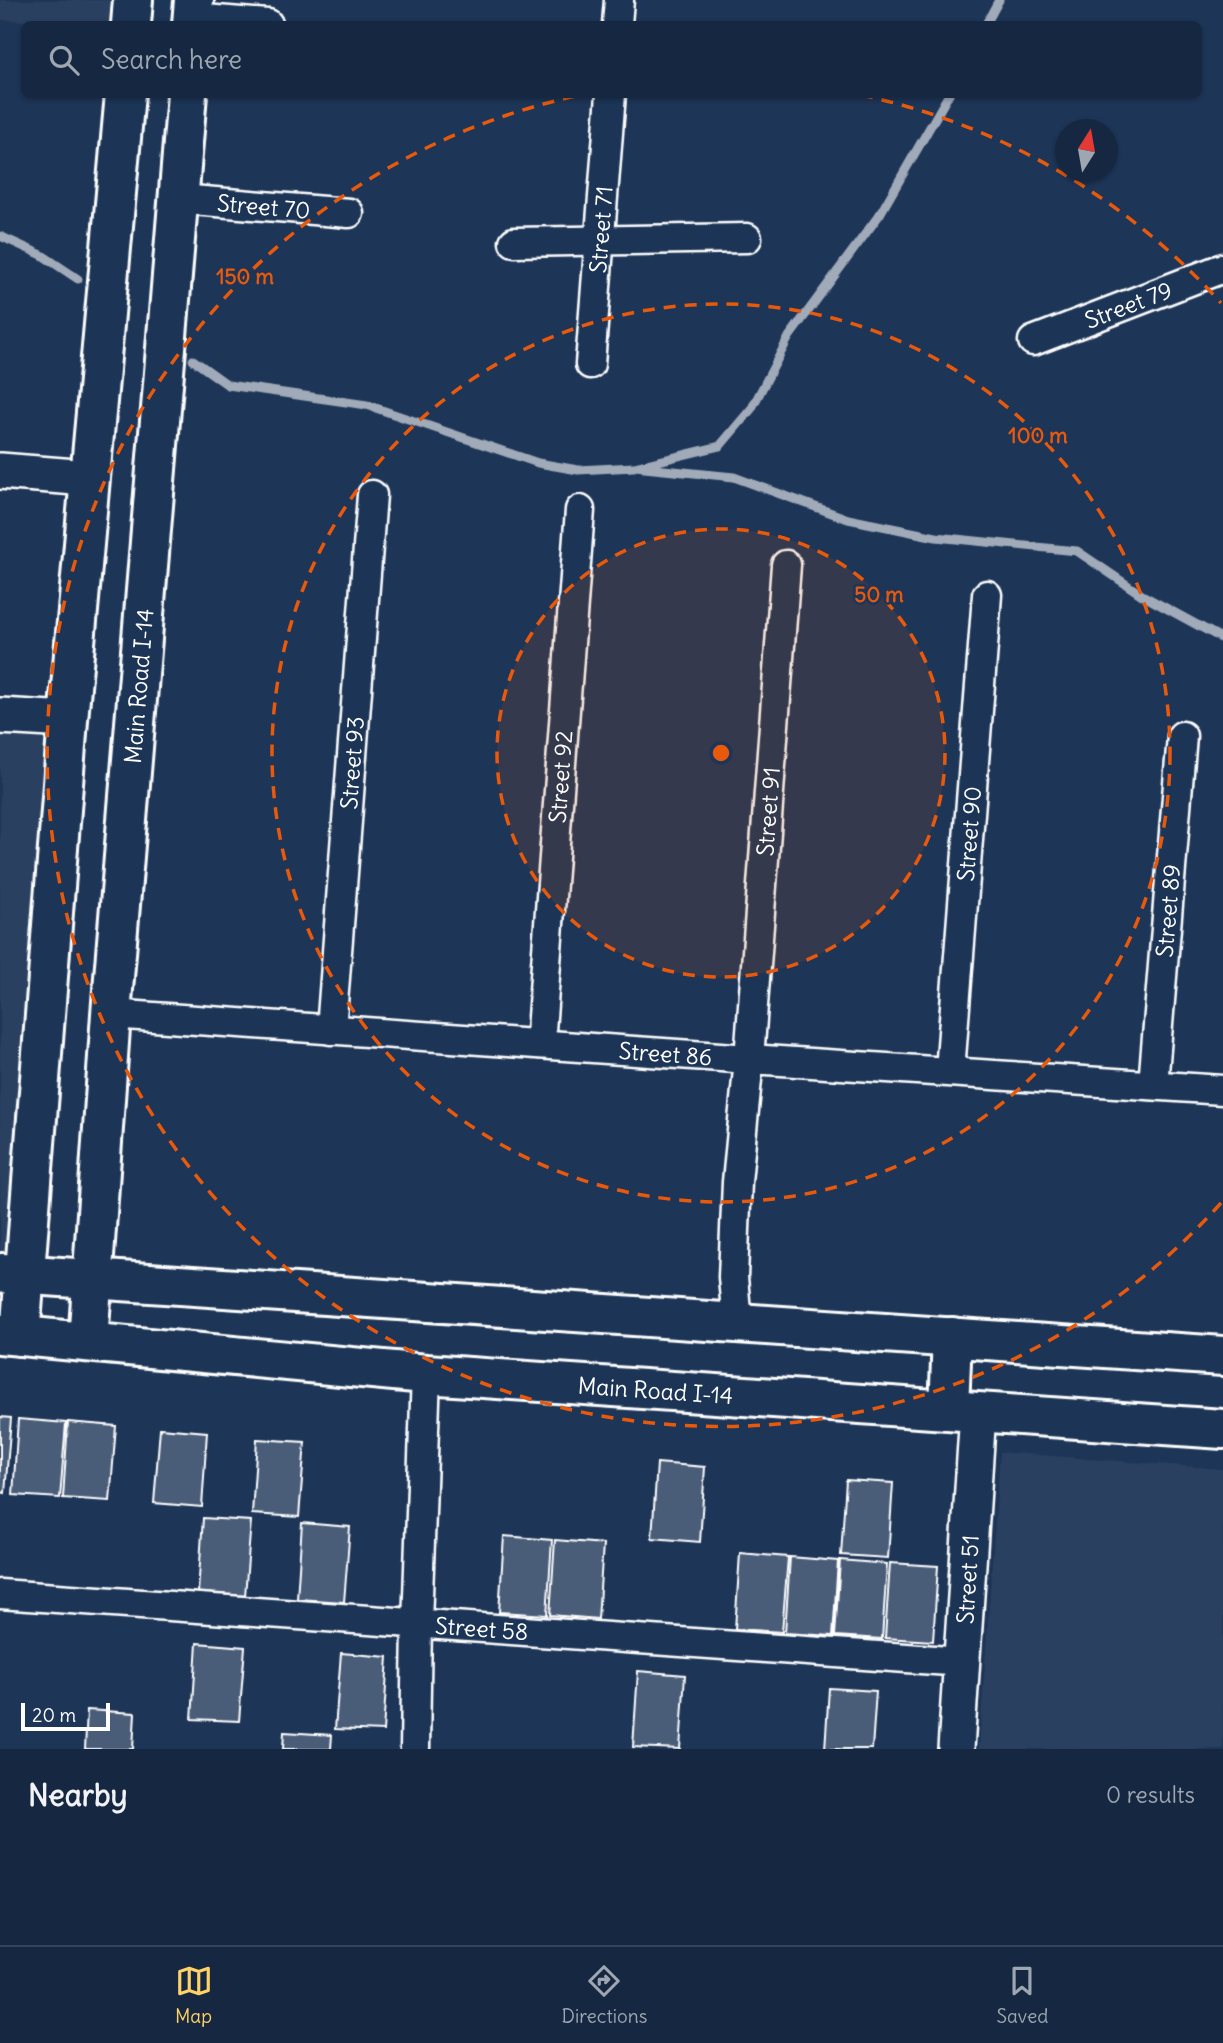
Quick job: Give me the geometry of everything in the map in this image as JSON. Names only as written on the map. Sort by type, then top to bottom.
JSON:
[{"type":"main road","points":[[131,21],[133,0]]},
{"type":"main road","name":"Main Road I-14","points":[[125,98],[68,720],[13,1274],[10,1335],[426,1374],[1223,1429]]},
{"type":"main road","name":"Main Road I-14","points":[[88,1342],[111,1014],[187,98]]},
{"type":"main road","points":[[13,1274],[1223,1356]]},
{"type":"main road","points":[[952,1337],[963,1410]]},
{"type":"street","points":[[617,21],[619,0]]},
{"type":"street","points":[[193,14],[246,21]]},
{"type":"street","name":"Street 71","points":[[590,364],[611,98]]},
{"type":"street","name":"Street 70","points":[[180,199],[349,213]]},
{"type":"street","points":[[514,242],[747,238]]},
{"type":"street","name":"Street 79","points":[[1033,341],[1223,268]]},
{"type":"street","points":[[0,471],[88,478]]},
{"type":"street","name":"Street 93","points":[[331,1030],[372,495]]},
{"type":"street","name":"Street 92","points":[[541,1044],[580,510]]},
{"type":"street","name":"Street 91","points":[[737,1323],[733,1277],[735,1228],[786,565]]},
{"type":"street","name":"Street 90","points":[[950,1071],[987,596]]},
{"type":"street","points":[[0,716],[68,720]]},
{"type":"street","name":"Street 89","points":[[1153,1085],[1182,736]]},
{"type":"street","name":"Street 86","points":[[111,1014],[1223,1090]]},
{"type":"street","points":[[415,1749],[426,1374]]},
{"type":"street","name":"Street 51","points":[[956,1749],[962,1662],[963,1410]]},
{"type":"street","name":"Street 58","points":[[0,1594],[962,1662]]},
{"type":"shaded area","points":[[0,0],[114,0],[113,21],[0,20]]},
{"type":"shaded area","points":[[0,736],[54,739],[12,1260],[0,1260]]},
{"type":"shaded area","points":[[1000,1452],[1223,1469],[1223,1749],[979,1749]]},
{"type":"building","points":[[0,1417],[11,1418],[5,1493],[0,1492]]},
{"type":"building","points":[[18,1419],[66,1423],[60,1498],[13,1495]]},
{"type":"building","points":[[68,1422],[116,1426],[110,1501],[63,1498]]},
{"type":"building","points":[[160,1428],[207,1432],[202,1507],[154,1503]]},
{"type":"building","points":[[257,1439],[305,1442],[299,1517],[252,1514]]},
{"type":"building","points":[[657,1463],[705,1467],[700,1542],[652,1538]]},
{"type":"building","points":[[846,1480],[893,1483],[888,1558],[841,1555]]},
{"type":"building","points":[[203,1518],[251,1521],[245,1596],[198,1593]]},
{"type":"building","points":[[302,1523],[350,1527],[344,1602],[297,1599]]},
{"type":"building","points":[[504,1536],[552,1540],[547,1615],[499,1612]]},
{"type":"building","points":[[555,1540],[603,1544],[598,1619],[550,1615]]},
{"type":"building","points":[[740,1553],[788,1557],[782,1632],[735,1629]]},
{"type":"building","points":[[790,1557],[838,1561],[833,1636],[785,1633]]},
{"type":"building","points":[[840,1560],[887,1564],[882,1639],[835,1636]]},
{"type":"building","points":[[890,1563],[938,1566],[933,1641],[885,1638]]},
{"type":"building","points":[[197,1643],[245,1647],[239,1721],[192,1719]]},
{"type":"building","points":[[341,1653],[388,1657],[383,1731],[335,1729]]},
{"type":"building","points":[[638,1671],[685,1675],[680,1749],[633,1747]]},
{"type":"building","points":[[829,1688],[876,1691],[872,1749],[825,1749]]},
{"type":"building","points":[[87,1710],[135,1713],[133,1749],[85,1749]]},
{"type":"building","points":[[284,1732],[332,1735],[331,1749],[283,1749]]},
{"type":"waterway","points":[[988,21],[999,0]]},
{"type":"waterway","points":[[193,360],[228,385],[367,405],[538,463],[578,470],[634,467],[720,446],[752,408],[789,337],[880,214],[947,98]]},
{"type":"waterway","points":[[0,236],[42,255],[78,279]]},
{"type":"waterway","points":[[644,468],[734,477],[848,519],[936,537],[1077,551],[1142,595],[1223,639]]}]
